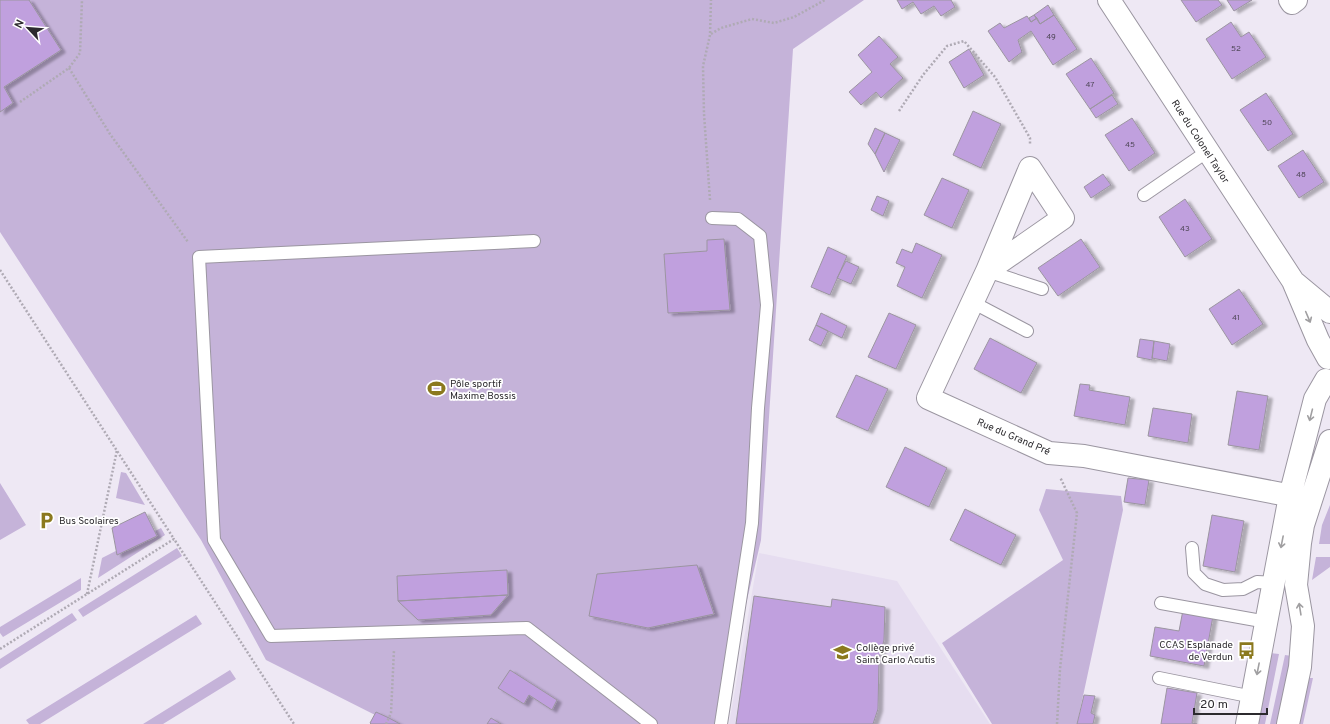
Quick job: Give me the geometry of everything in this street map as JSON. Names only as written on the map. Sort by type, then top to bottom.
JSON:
[{"type":"main road","name":"Rue du Colonel Taylor","points":[[1110,0],[1293,281],[1318,340],[1328,371]]},
{"type":"main road","points":[[1290,0],[1292,3],[1296,0]]},
{"type":"main road","name":"Rue du Grand Pré","points":[[987,271],[1063,218],[1030,168]]},
{"type":"main road","name":"Rue du Grand Pré","points":[[1030,168],[987,271],[928,398],[1049,453],[1084,456],[1300,499]]},
{"type":"main road","name":"Rue du Colonel Taylor","points":[[1293,281],[1330,312]]},
{"type":"main road","points":[[1247,724],[1274,583],[1300,499],[1315,399],[1328,371]]},
{"type":"main road","points":[[1288,724],[1300,667],[1303,626],[1296,584],[1303,525],[1300,499],[1330,441]]},
{"type":"main road","points":[[1296,584],[1320,508],[1330,487]]},
{"type":"lane","points":[[1144,195],[1208,151]]},
{"type":"lane","points":[[712,218],[738,219],[760,236],[767,305],[758,408],[752,523],[721,724]]},
{"type":"lane","points":[[534,241],[199,257],[214,540],[271,636],[527,628],[651,724]]},
{"type":"lane","points":[[987,271],[1042,289]]},
{"type":"lane","points":[[972,302],[1027,331]]},
{"type":"lane","points":[[1192,548],[1194,573],[1205,584],[1223,590],[1244,589],[1257,582],[1274,583]]},
{"type":"lane","points":[[1161,603],[1266,622]]},
{"type":"lane","points":[[1159,678],[1253,697]]},
{"type":"path","points":[[20,102],[69,68],[80,53],[82,0]]},
{"type":"path","points":[[711,0],[710,35],[703,66],[704,114],[712,218]]},
{"type":"path","points":[[710,35],[721,28],[752,19],[774,23],[794,17],[825,0]]},
{"type":"path","points":[[899,112],[923,75],[947,46],[964,41],[994,77],[1030,138],[1030,168]]},
{"type":"path","points":[[69,68],[110,134],[199,257]]},
{"type":"path","points":[[0,270],[294,724]]},
{"type":"path","points":[[86,595],[117,450]]},
{"type":"path","points":[[1049,453],[1077,513],[1060,669],[1057,724]]},
{"type":"path","points":[[0,649],[174,540]]},
{"type":"path","points":[[386,724],[391,713],[395,632]]},
{"type":"shaded area","name":"Pôle sportif Maxime Bossis","points":[[0,0],[864,0],[793,49],[761,540],[718,724],[393,724],[266,660],[201,540],[0,232]]},
{"type":"shaded area","points":[[121,472],[126,473],[145,505],[116,498]]},
{"type":"shaded area","points":[[0,483],[26,525],[0,540]]},
{"type":"shaded area","points":[[1046,489],[1121,496],[1123,510],[1077,724],[992,724],[942,643],[1063,560],[1039,510]]},
{"type":"shaded area","points":[[1330,505],[1330,544],[1319,544],[1322,525]]},
{"type":"shaded area","points":[[161,528],[165,535],[98,578],[102,558]]},
{"type":"shaded area","points":[[177,548],[182,556],[83,617],[78,610]]},
{"type":"shaded area","name":"Collège privé Saint Carlo Acutis","points":[[759,553],[897,581],[990,724],[729,724]]},
{"type":"shaded area","points":[[1316,557],[1330,557],[1330,567],[1312,580]]},
{"type":"shaded area","points":[[81,578],[81,590],[3,637],[0,633],[0,627]]},
{"type":"shaded area","points":[[72,613],[77,620],[0,669],[0,659]]},
{"type":"shaded area","points":[[196,615],[202,624],[40,724],[29,724],[26,720]]},
{"type":"shaded area","points":[[1270,653],[1279,654],[1265,724],[1256,724]]},
{"type":"shaded area","points":[[1285,655],[1292,656],[1278,724],[1270,724]]},
{"type":"shaded area","points":[[230,670],[236,679],[163,724],[143,724]]},
{"type":"shaded area","points":[[1305,678],[1313,678],[1303,724],[1296,724]]},
{"type":"building","points":[[0,0],[29,0],[61,50],[4,87],[13,103],[0,112]]},
{"type":"building","points":[[897,0],[951,0],[955,7],[941,16],[934,6],[921,14],[913,2],[902,9]]},
{"type":"building","points":[[1181,0],[1218,0],[1222,5],[1196,22]]},
{"type":"building","points":[[1227,0],[1252,0],[1234,11]]},
{"type":"building","points":[[1048,5],[1054,15],[1040,24],[1034,15]]},
{"type":"building","points":[[1034,15],[1037,18],[1031,22],[1029,18]]},
{"type":"building","points":[[1054,15],[1077,49],[1053,65],[1031,31],[1018,40],[1022,52],[1009,62],[988,31],[1000,23],[1004,28],[1027,16],[1031,22],[1037,18],[1040,24]]},
{"type":"building","points":[[1231,22],[1241,37],[1249,32],[1266,57],[1232,79],[1206,39]]},
{"type":"building","points":[[879,36],[898,57],[890,64],[903,78],[881,98],[876,92],[861,105],[849,92],[872,72],[858,55]]},
{"type":"building","points":[[969,49],[984,75],[964,88],[949,62]]},
{"type":"building","points":[[1091,58],[1114,93],[1090,109],[1066,74]]},
{"type":"building","points":[[1266,93],[1293,134],[1268,151],[1240,110]]},
{"type":"building","points":[[1112,95],[1118,104],[1096,118],[1090,109]]},
{"type":"building","points":[[973,111],[1001,124],[981,168],[953,155]]},
{"type":"building","points":[[1132,118],[1155,153],[1129,171],[1105,135]]},
{"type":"building","points":[[875,128],[885,133],[875,154],[868,144]]},
{"type":"building","points":[[885,133],[900,140],[884,172],[875,154]]},
{"type":"building","points":[[1303,150],[1324,182],[1299,198],[1278,166]]},
{"type":"building","points":[[1103,174],[1111,185],[1091,198],[1084,187]]},
{"type":"building","points":[[942,178],[969,190],[952,228],[924,215]]},
{"type":"building","points":[[877,196],[889,201],[883,216],[871,210]]},
{"type":"building","points":[[1185,199],[1212,239],[1185,257],[1159,217]]},
{"type":"building","points":[[724,239],[730,310],[668,313],[664,254],[707,251],[707,240]]},
{"type":"building","points":[[1081,239],[1100,267],[1058,296],[1038,268]]},
{"type":"building","points":[[916,243],[942,255],[922,298],[897,286],[905,267],[896,263],[902,249],[912,253]]},
{"type":"building","points":[[828,247],[847,256],[830,295],[811,287]]},
{"type":"building","points":[[846,261],[859,267],[851,284],[837,278]]},
{"type":"building","points":[[1239,289],[1263,324],[1232,345],[1209,309]]},
{"type":"building","points":[[821,313],[847,326],[842,338],[816,325]]},
{"type":"building","points":[[889,313],[916,325],[896,369],[868,357]]},
{"type":"building","points":[[816,325],[828,331],[821,346],[809,340]]},
{"type":"building","points":[[990,338],[1037,363],[1021,393],[974,369]]},
{"type":"building","points":[[1140,339],[1154,341],[1152,360],[1137,357]]},
{"type":"building","points":[[1154,341],[1170,344],[1167,361],[1152,358]]},
{"type":"building","points":[[856,375],[888,389],[868,431],[836,417]]},
{"type":"building","points":[[1080,384],[1090,385],[1089,390],[1130,397],[1125,425],[1074,416]]},
{"type":"building","points":[[1237,391],[1268,396],[1259,450],[1228,445]]},
{"type":"building","points":[[1153,408],[1192,414],[1188,443],[1148,436]]},
{"type":"building","points":[[905,447],[947,468],[929,507],[886,487]]},
{"type":"building","points":[[1128,478],[1149,480],[1145,505],[1124,502]]},
{"type":"building","points":[[965,509],[1016,535],[1001,565],[950,540]]},
{"type":"building","points":[[145,512],[157,536],[117,555],[112,528]]},
{"type":"building","points":[[1212,515],[1244,521],[1235,572],[1203,566]]},
{"type":"building","points":[[697,565],[714,614],[648,628],[589,616],[597,574]]},
{"type":"building","points":[[507,570],[508,595],[398,601],[397,576]]},
{"type":"building","points":[[508,595],[491,615],[418,620],[398,601]]},
{"type":"building","points":[[754,596],[831,607],[832,599],[885,607],[884,640],[879,659],[878,709],[873,724],[736,724]]},
{"type":"building","points":[[1183,610],[1213,616],[1204,666],[1150,656],[1155,627],[1179,631]]},
{"type":"building","points":[[510,670],[557,700],[552,710],[529,695],[524,704],[498,688]]},
{"type":"building","points":[[1167,688],[1197,693],[1192,723],[1197,724],[1161,724]]},
{"type":"building","points":[[1084,695],[1095,696],[1091,713],[1095,715],[1093,724],[1077,724]]},
{"type":"building","points":[[376,712],[400,724],[371,724],[370,723]]},
{"type":"building","points":[[491,718],[501,724],[487,724]]},
{"type":"place","name":"Pôle sportif Maxime Bossis","points":[[437,389]]},
{"type":"place","name":"Bus Scolaires","points":[[46,520]]},
{"type":"place","name":"CCAS Esplanade de Verdun","points":[[1246,650]]},
{"type":"place","name":"Collège privé Saint Carlo Acutis","points":[[843,653]]}]
